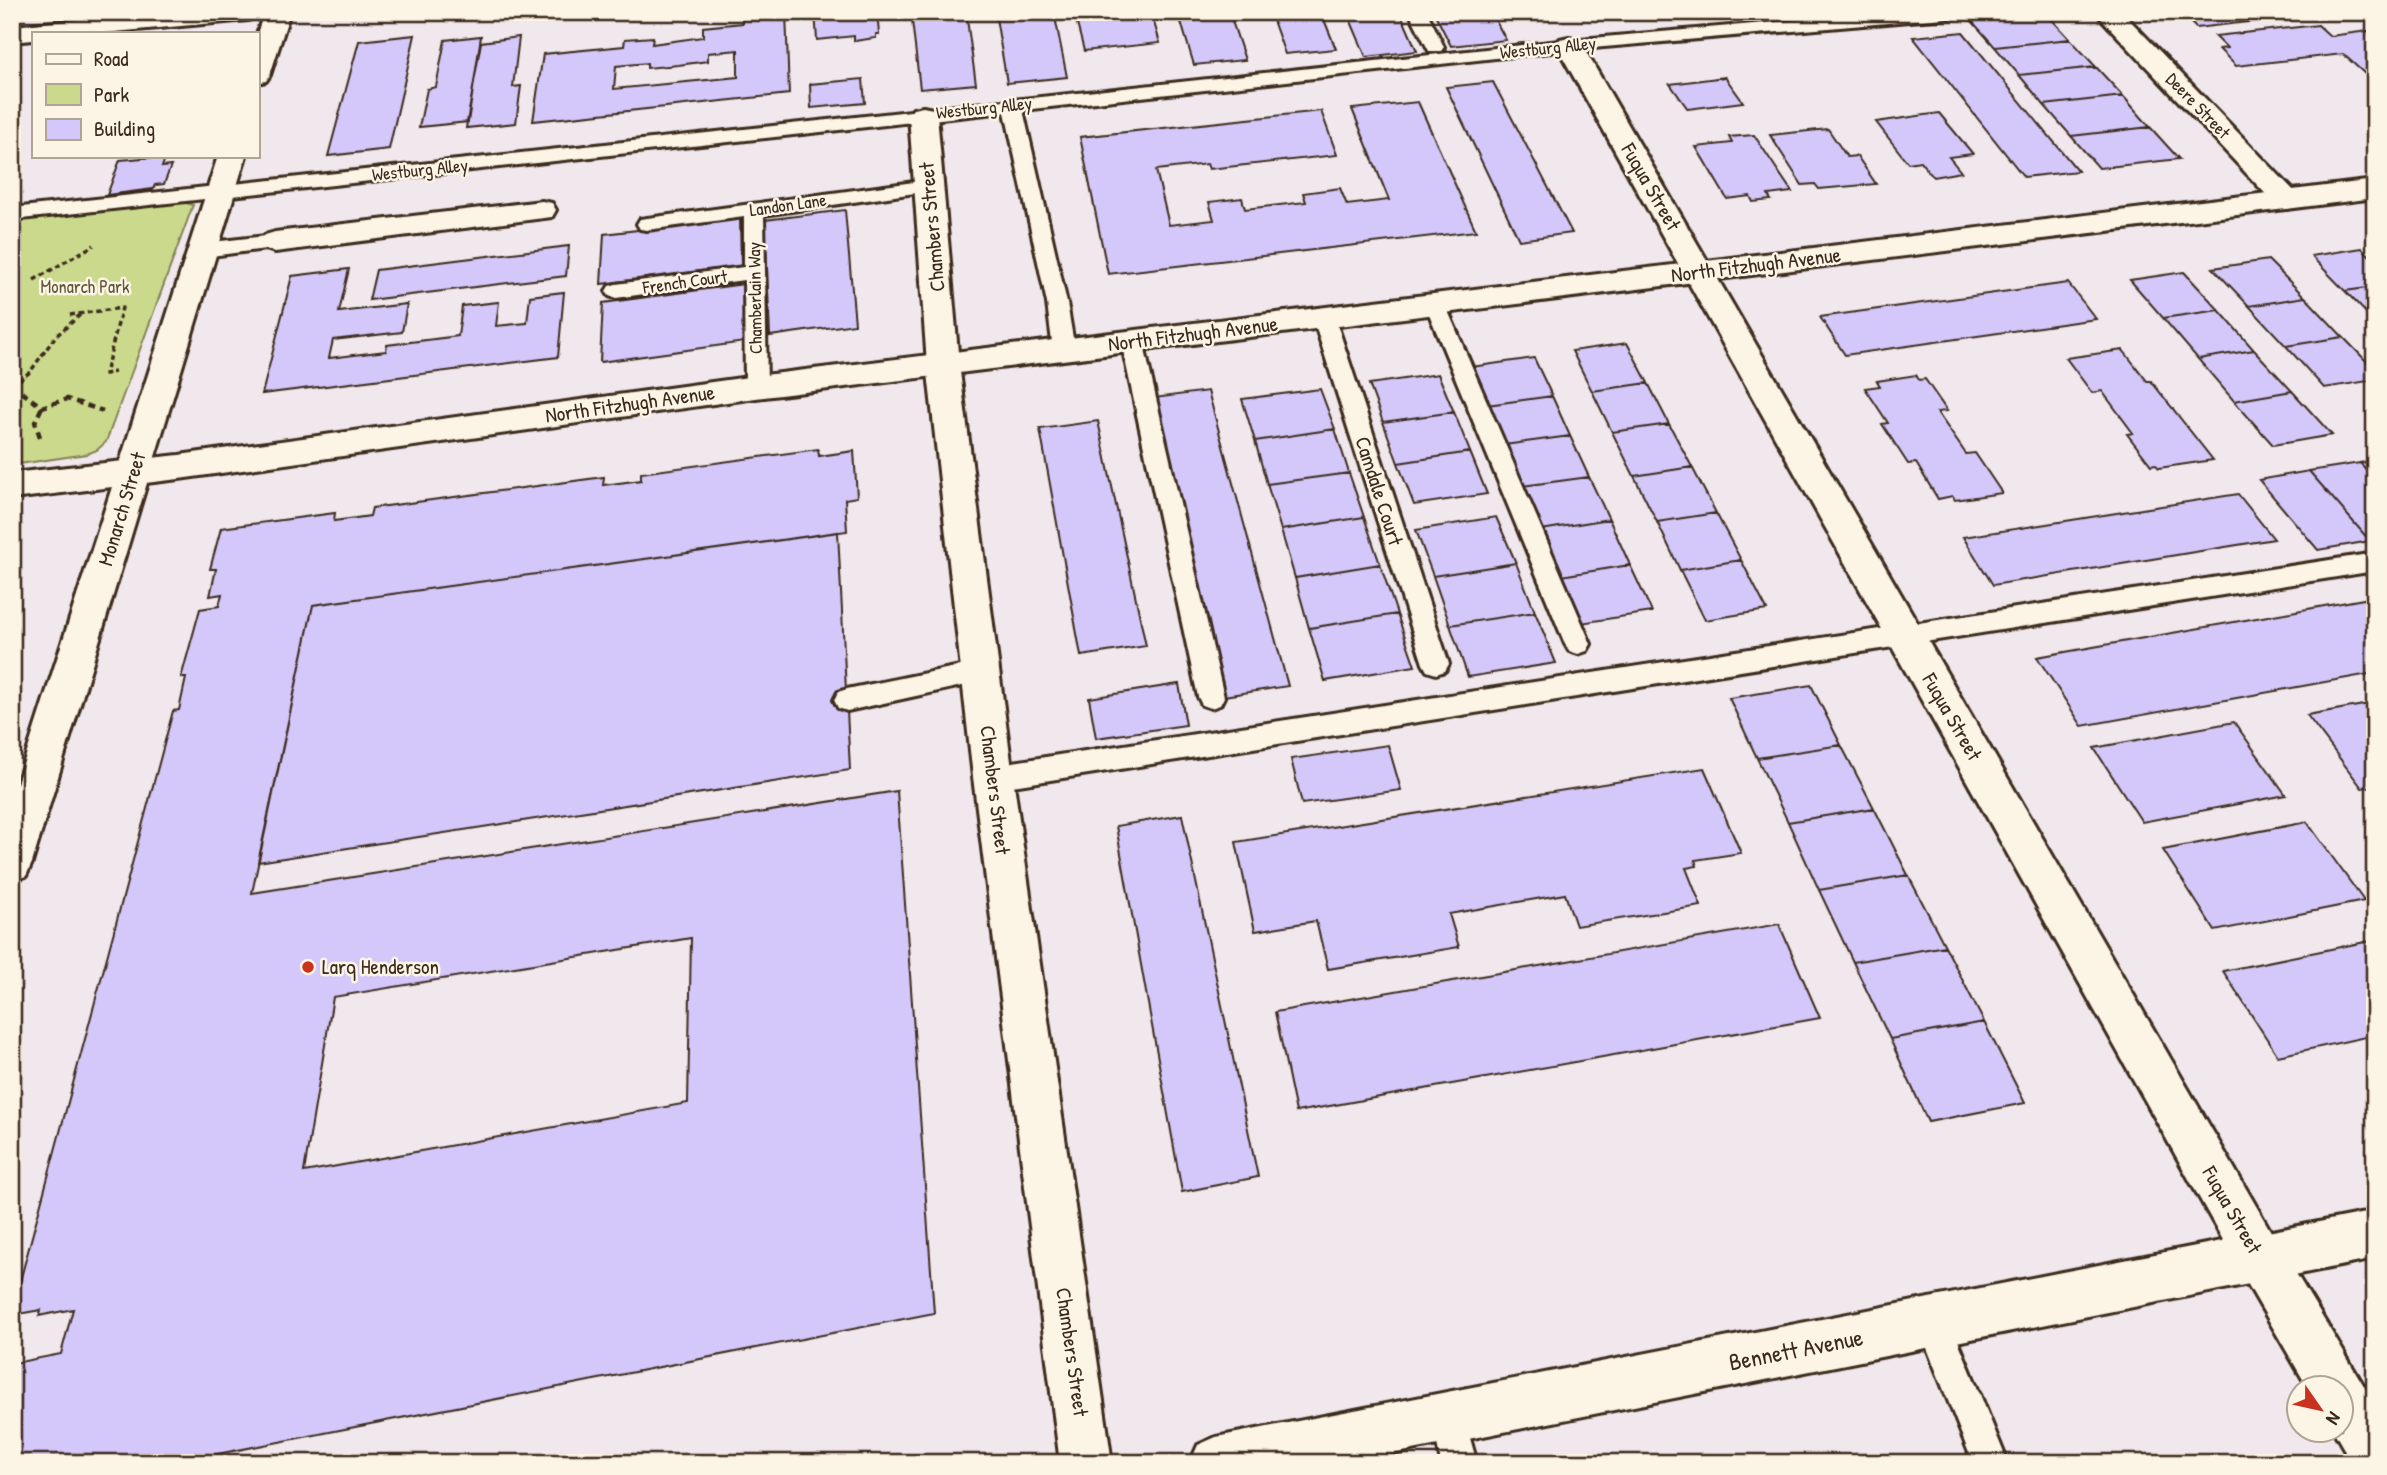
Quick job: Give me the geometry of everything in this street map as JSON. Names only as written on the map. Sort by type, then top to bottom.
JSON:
[{"type":"street","points":[[33,32],[248,12]]},
{"type":"street","points":[[259,69],[277,12]]},
{"type":"street","name":"Deere Street","points":[[2108,12],[2287,200]]},
{"type":"street","points":[[12,34],[32,32]]},
{"type":"street","name":"Fuqua Street","points":[[1569,45],[2328,1374]]},
{"type":"street","name":"Chambers Street","points":[[923,115],[943,364],[980,672],[1086,1463]]},
{"type":"street","name":"Monarch Street","points":[[12,863],[231,158]]},
{"type":"street","name":"North Fitzhugh Avenue","points":[[12,486],[134,472],[756,387],[2375,189]]},
{"type":"street","points":[[275,242],[542,210]]},
{"type":"street","name":"Bennett Avenue","points":[[1216,1463],[1454,1440],[1934,1323],[2375,1235]]},
{"type":"street","points":[[2356,1420],[2375,1453]]},
{"type":"lane","points":[[1418,12],[1434,47]]},
{"type":"lane","name":"Westburg Alley","points":[[12,214],[1569,45],[1957,12]]},
{"type":"lane","points":[[1013,105],[1057,303],[1064,349]]},
{"type":"lane","name":"Landon Lane","points":[[647,224],[929,186]]},
{"type":"lane","name":"Chamberlain Way","points":[[754,210],[756,387]]},
{"type":"lane","points":[[203,250],[275,242]]},
{"type":"lane","name":"French Court","points":[[616,291],[754,272]]},
{"type":"lane","points":[[1435,304],[1578,644]]},
{"type":"lane","name":"Camdale Court","points":[[1324,318],[1436,664]]},
{"type":"lane","points":[[1132,341],[1211,697]]},
{"type":"lane","points":[[993,777],[2375,562]]},
{"type":"lane","points":[[846,700],[980,672]]},
{"type":"lane","points":[[1934,1323],[1991,1463]]},
{"type":"path","points":[[34,280],[94,245]]},
{"type":"path","points":[[70,315],[122,308],[105,374],[123,371]]},
{"type":"path","points":[[42,407],[12,385],[30,372],[55,337],[81,314]]},
{"type":"path","points":[[35,431],[34,419],[42,407],[67,399],[99,409]]},
{"type":"green space","name":"Monarch Park","points":[[183,202],[193,205],[106,442],[87,454],[12,465],[12,221]]},
{"type":"building","points":[[742,12],[786,12],[789,94],[533,121],[543,54],[624,46],[625,39],[653,37],[652,44],[703,37],[703,27],[742,23]],"holes":[[[738,50],[738,77],[614,89],[616,66],[647,63],[647,68],[678,65],[708,61],[708,53]]]},
{"type":"building","points":[[815,12],[877,12],[879,34],[876,34],[876,38],[854,41],[854,36],[817,40]]},
{"type":"building","points":[[911,12],[966,12],[976,84],[920,89]]},
{"type":"building","points":[[995,12],[1054,12],[1067,77],[1007,83]]},
{"type":"building","points":[[1074,12],[1151,12],[1160,43],[1084,51]]},
{"type":"building","points":[[1178,12],[1229,12],[1245,60],[1194,65]]},
{"type":"building","points":[[1270,12],[1321,12],[1336,49],[1285,54]]},
{"type":"building","points":[[1347,12],[1400,12],[1417,51],[1366,57]]},
{"type":"building","points":[[1491,12],[1506,40],[1451,46],[1435,14]]},
{"type":"building","points":[[2045,12],[2070,39],[1995,47],[1971,20]]},
{"type":"building","points":[[2180,12],[2324,12],[2326,13],[2196,28]]},
{"type":"building","points":[[2318,25],[2330,36],[2368,31],[2375,37],[2375,83],[2343,54],[2236,66],[2219,49],[2227,48],[2215,36]]},
{"type":"building","points":[[1963,32],[2078,171],[2024,177],[1913,37]]},
{"type":"building","points":[[415,35],[389,149],[328,156],[359,41]]},
{"type":"building","points":[[481,36],[468,122],[419,127],[427,89],[436,87],[445,40]]},
{"type":"building","points":[[519,37],[513,87],[521,86],[516,123],[466,128],[481,42]]},
{"type":"building","points":[[2070,39],[2096,67],[2019,75],[1995,47]]},
{"type":"building","points":[[2096,67],[2123,96],[2044,105],[2019,75]]},
{"type":"building","points":[[1725,77],[1743,102],[1688,109],[1670,84]]},
{"type":"building","points":[[863,79],[865,103],[811,108],[810,84]]},
{"type":"building","points":[[1493,82],[1572,233],[1519,240],[1446,87]]},
{"type":"building","points":[[2123,96],[2150,127],[2071,136],[2044,105]]},
{"type":"building","points":[[1418,102],[1476,231],[1108,274],[1080,137],[1321,111],[1337,155],[1209,169],[1207,164],[1156,170],[1169,225],[1214,220],[1209,202],[1242,198],[1245,209],[1306,202],[1303,193],[1340,188],[1347,205],[1389,200],[1352,109]]},
{"type":"building","points":[[1939,113],[1973,154],[1949,157],[1961,172],[1933,177],[1920,161],[1908,163],[1876,122]]},
{"type":"building","points":[[2150,127],[2179,159],[2099,168],[2071,136]]},
{"type":"building","points":[[1828,129],[1847,157],[1857,156],[1876,184],[1819,189],[1815,184],[1802,185],[1770,135]]},
{"type":"building","points":[[1754,135],[1792,192],[1768,195],[1771,200],[1753,202],[1750,196],[1727,199],[1696,147],[1732,143],[1729,137]]},
{"type":"building","points":[[165,158],[162,167],[171,166],[164,184],[155,185],[153,189],[107,195],[120,160]]},
{"type":"building","points":[[845,210],[855,324],[770,336],[765,220]]},
{"type":"building","points":[[740,218],[741,266],[601,284],[604,234]]},
{"type":"building","points":[[569,246],[566,276],[369,300],[376,270]]},
{"type":"building","points":[[2362,248],[2375,261],[2375,287],[2345,291],[2311,256]]},
{"type":"building","points":[[2268,260],[2305,297],[2249,306],[2213,268]]},
{"type":"building","points":[[349,269],[339,312],[407,304],[402,332],[333,340],[329,358],[386,351],[387,345],[458,336],[462,306],[499,302],[496,326],[527,323],[530,296],[564,292],[558,357],[262,394],[292,276]]},
{"type":"building","points":[[2184,272],[2219,310],[2163,318],[2130,280]]},
{"type":"building","points":[[2068,283],[2096,319],[1845,355],[1820,317]]},
{"type":"building","points":[[744,284],[745,342],[600,362],[603,303]]},
{"type":"building","points":[[2375,287],[2375,322],[2345,291]]},
{"type":"building","points":[[2305,297],[2343,337],[2286,346],[2249,306]]},
{"type":"building","points":[[2219,310],[2254,350],[2198,359],[2163,318]]},
{"type":"building","points":[[2343,337],[2375,370],[2375,380],[2324,388],[2286,346]]},
{"type":"building","points":[[1627,343],[1648,383],[1592,391],[1572,351]]},
{"type":"building","points":[[2123,350],[2213,460],[2159,468],[2155,464],[2151,465],[2127,434],[2133,433],[2102,391],[2092,393],[2066,358]]},
{"type":"building","points":[[2254,350],[2292,391],[2234,401],[2198,359]]},
{"type":"building","points":[[1534,358],[1552,396],[1487,405],[1471,367]]},
{"type":"building","points":[[1438,374],[1454,412],[1383,422],[1369,384]]},
{"type":"building","points":[[1916,375],[1919,380],[1925,379],[1947,411],[1937,412],[1966,454],[1975,453],[2002,493],[1955,500],[1952,496],[1938,499],[1916,463],[1908,464],[1882,424],[1888,423],[1865,388],[1880,386],[1877,381]]},
{"type":"building","points":[[1648,383],[1669,424],[1612,432],[1592,391]]},
{"type":"building","points":[[1320,389],[1335,429],[1255,441],[1242,399]]},
{"type":"building","points":[[1208,391],[1288,686],[1217,697],[1146,399]]},
{"type":"building","points":[[2292,391],[2332,435],[2273,445],[2234,401]]},
{"type":"building","points":[[1552,396],[1570,436],[1504,445],[1487,405]]},
{"type":"building","points":[[1454,412],[1470,452],[1398,463],[1383,422]]},
{"type":"building","points":[[1098,421],[1146,646],[1081,656],[1040,429]]},
{"type":"building","points":[[1669,424],[1692,467],[1634,476],[1612,432]]},
{"type":"building","points":[[1335,429],[1349,473],[1267,484],[1255,441]]},
{"type":"building","points":[[1570,436],[1589,477],[1522,486],[1504,445]]},
{"type":"building","name":"Larq Henderson","points":[[818,449],[819,456],[854,451],[857,497],[845,499],[847,531],[313,605],[252,893],[897,791],[934,1313],[172,1463],[12,1463],[14,1363],[61,1354],[73,1309],[39,1316],[41,1310],[12,1315],[12,1311],[173,711],[179,710],[186,678],[181,678],[200,609],[219,606],[222,594],[210,596],[216,569],[210,569],[221,528],[335,513],[334,521],[370,516],[372,508],[604,477],[603,485],[641,480],[641,473]],"holes":[[[691,938],[688,1103],[304,1172],[333,997]]]},
{"type":"building","points":[[1470,452],[1487,494],[1414,505],[1398,463]]},
{"type":"building","points":[[2375,460],[2375,479],[2360,463]]},
{"type":"building","points":[[2360,463],[2375,479],[2375,540],[2370,541],[2309,471]]},
{"type":"building","points":[[1692,467],[1716,513],[1657,522],[1634,476]]},
{"type":"building","points":[[2309,471],[2370,541],[2318,550],[2259,480]]},
{"type":"building","points":[[1349,473],[1364,517],[1281,530],[1267,484]]},
{"type":"building","points":[[1589,477],[1609,519],[1541,530],[1522,486]]},
{"type":"building","points":[[2238,494],[2274,539],[1993,585],[1963,537]]},
{"type":"building","points":[[1716,513],[1741,560],[1680,570],[1657,522]]},
{"type":"building","points":[[1364,517],[1380,564],[1295,578],[1281,530]]},
{"type":"building","points":[[1496,517],[1516,563],[1433,576],[1416,530]]},
{"type":"building","points":[[1609,519],[1630,565],[1561,576],[1541,530]]},
{"type":"building","points":[[838,532],[850,770],[258,862],[313,605]]},
{"type":"building","points":[[1741,560],[1767,610],[1705,620],[1680,570]]},
{"type":"building","points":[[1516,563],[1535,612],[1450,625],[1433,576]]},
{"type":"building","points":[[1380,564],[1397,614],[1309,628],[1295,578]]},
{"type":"building","points":[[1630,565],[1652,612],[1581,623],[1561,576]]},
{"type":"building","points":[[2375,597],[2375,673],[2082,726],[2037,657]]},
{"type":"building","points":[[1535,612],[1556,663],[1468,677],[1450,625]]},
{"type":"building","points":[[1397,614],[1415,666],[1325,681],[1309,628]]},
{"type":"building","points":[[1179,684],[1186,725],[1096,738],[1089,698]]},
{"type":"building","points":[[1811,685],[1841,745],[1757,758],[1729,698]]},
{"type":"building","points":[[2375,703],[2375,786],[2362,788],[2307,715]]},
{"type":"building","points":[[2234,722],[2286,795],[2142,822],[2094,748]]},
{"type":"building","points":[[1388,745],[1401,790],[1302,804],[1291,759]]},
{"type":"building","points":[[1841,745],[1874,808],[1788,822],[1757,758]]},
{"type":"building","points":[[1704,768],[1741,853],[1695,860],[1697,866],[1686,868],[1701,906],[1576,926],[1565,894],[1449,914],[1459,947],[1328,969],[1316,921],[1255,931],[1236,842]]},
{"type":"building","points":[[1874,808],[1908,875],[1819,890],[1788,822]]},
{"type":"building","points":[[1182,815],[1258,1177],[1182,1192],[1116,826]]},
{"type":"building","points":[[2307,822],[2364,901],[2215,931],[2163,850]]},
{"type":"building","points":[[1908,875],[1945,946],[1853,962],[1819,890]]},
{"type":"building","points":[[1779,924],[1820,1018],[1296,1112],[1275,1012]]},
{"type":"building","points":[[2375,940],[2375,1035],[2278,1056],[2223,971]]},
{"type":"building","points":[[1945,946],[1984,1022],[1890,1039],[1853,962]]},
{"type":"building","points":[[1984,1022],[2025,1103],[1928,1122],[1890,1039]]},
{"type":"place","name":"Larq Henderson","points":[[308,967]]}]
